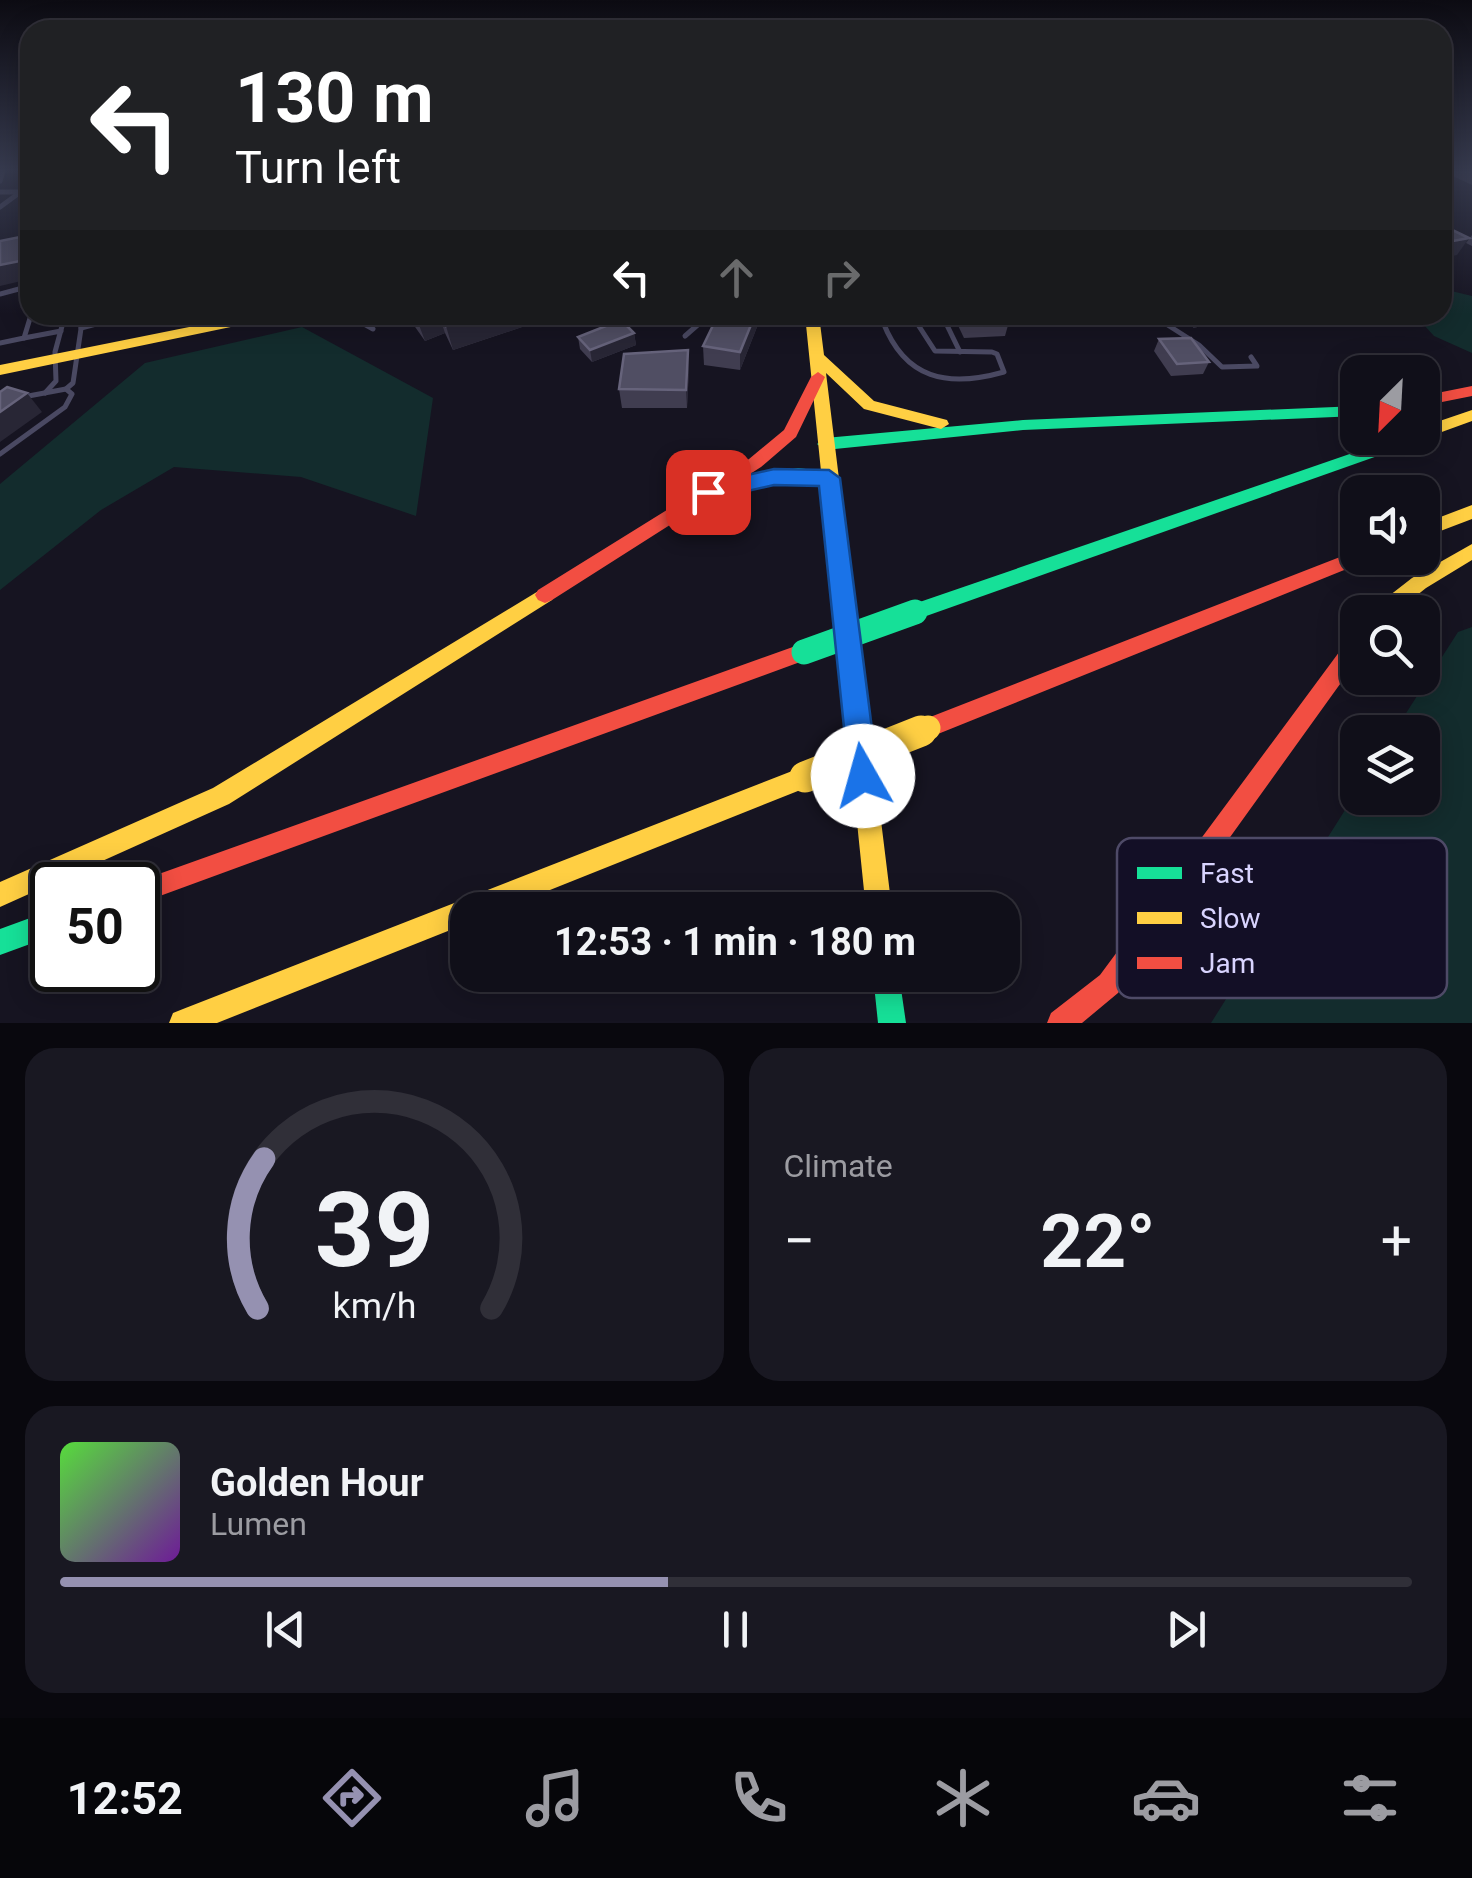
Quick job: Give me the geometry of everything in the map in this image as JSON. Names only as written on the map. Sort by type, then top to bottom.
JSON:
[{"type":"main road","points":[[0,370],[220,325]]},
{"type":"main road","points":[[813,325],[877,892]]},
{"type":"main road","points":[[817,366],[889,413],[943,425],[999,427]]},
{"type":"main road","points":[[0,895],[235,788],[755,463],[790,432],[817,366]]},
{"type":"main road","points":[[1440,397],[1472,391]]},
{"type":"main road","points":[[825,444],[999,427],[1340,412]]},
{"type":"main road","points":[[1440,427],[1472,416]]},
{"type":"main road","points":[[160,884],[1363,455]]},
{"type":"main road","points":[[708,492],[774,477],[829,478]]},
{"type":"main road","points":[[1440,524],[1472,512]]},
{"type":"main road","points":[[1404,595],[1472,551]]},
{"type":"main road","points":[[513,892],[1340,564]]},
{"type":"main road","points":[[1215,838],[1340,667]]},
{"type":"main road","points":[[183,1023],[450,917]]},
{"type":"main road","points":[[0,942],[30,930]]},
{"type":"main road","points":[[1061,1023],[1097,995],[1117,973]]},
{"type":"main road","points":[[888,992],[892,1023]]},
{"type":"main road","points":[[1080,1023],[1097,995]]},
{"type":"lane","points":[[24,338],[28,325]]},
{"type":"lane","points":[[13,400],[66,389],[73,383],[60,331],[62,325]]},
{"type":"lane","points":[[45,393],[54,387],[81,325]]},
{"type":"lane","points":[[81,328],[90,325]]},
{"type":"lane","points":[[366,325],[373,329]]},
{"type":"lane","points":[[686,336],[698,325]]},
{"type":"lane","points":[[884,325],[900,358],[914,368],[946,376],[1004,372],[997,354],[935,350],[921,325]]},
{"type":"lane","points":[[947,325],[960,352]]},
{"type":"lane","points":[[1166,325],[1208,349],[1222,366],[1257,366],[1251,357]]},
{"type":"lane","points":[[0,343],[60,331]]},
{"type":"lane","points":[[0,454],[66,407],[72,394],[66,389]]},
{"type":"green space","points":[[1452,291],[1472,296],[1472,353],[1434,336],[1424,325],[1452,325]]},
{"type":"green space","points":[[302,327],[433,398],[416,516],[301,477],[174,467],[101,510],[0,590],[0,484],[145,363]]},
{"type":"green space","points":[[1472,627],[1472,1023],[1211,1023],[1227,998],[1447,998],[1447,838],[1327,838],[1342,815],[1440,815],[1440,715],[1405,715],[1418,695],[1440,695],[1440,660],[1458,632]]},
{"type":"building","points":[[1452,230],[1469,238],[1452,241]]},
{"type":"building","points":[[20,237],[20,261],[0,265],[0,241]]},
{"type":"building","points":[[608,325],[626,325],[634,333],[590,350],[578,337]]},
{"type":"building","points":[[713,325],[751,325],[740,352],[703,346]]},
{"type":"building","points":[[1191,338],[1209,362],[1177,364],[1159,339]]},
{"type":"building","points":[[688,350],[686,390],[619,389],[624,354]]},
{"type":"building","points":[[7,387],[27,393],[0,412],[0,392]]},
{"type":"traffic: fast","points":[[825,444],[1023,425],[1340,412]]},
{"type":"traffic: fast","points":[[915,612],[1363,455]]},
{"type":"traffic: fast","points":[[731,486],[798,474],[829,478]]},
{"type":"traffic: fast","points":[[804,652],[915,612]]},
{"type":"traffic: fast","points":[[0,942],[30,931]]},
{"type":"traffic: fast","points":[[888,992],[892,1023]]},
{"type":"traffic: slow","points":[[0,370],[220,325]]},
{"type":"traffic: slow","points":[[813,325],[877,892]]},
{"type":"traffic: slow","points":[[816,356],[869,405],[941,424]]},
{"type":"traffic: slow","points":[[1440,427],[1472,415]]},
{"type":"traffic: slow","points":[[1440,524],[1472,512]]},
{"type":"traffic: slow","points":[[1404,595],[1472,551]]},
{"type":"traffic: slow","points":[[0,895],[221,796],[545,595]]},
{"type":"traffic: slow","points":[[805,777],[928,728]]},
{"type":"traffic: slow","points":[[514,892],[805,777]]},
{"type":"traffic: slow","points":[[183,1023],[450,917]]},
{"type":"traffic: jam","points":[[545,595],[755,463],[790,433],[818,377]]},
{"type":"traffic: jam","points":[[1440,397],[1472,391]]},
{"type":"traffic: jam","points":[[928,728],[1340,564]]},
{"type":"traffic: jam","points":[[160,884],[804,652]]},
{"type":"traffic: jam","points":[[1215,838],[1340,667]]},
{"type":"traffic: jam","points":[[1061,1023],[1117,973]]},
{"type":"route","points":[[708,492],[798,474],[829,478],[863,776]]}]
